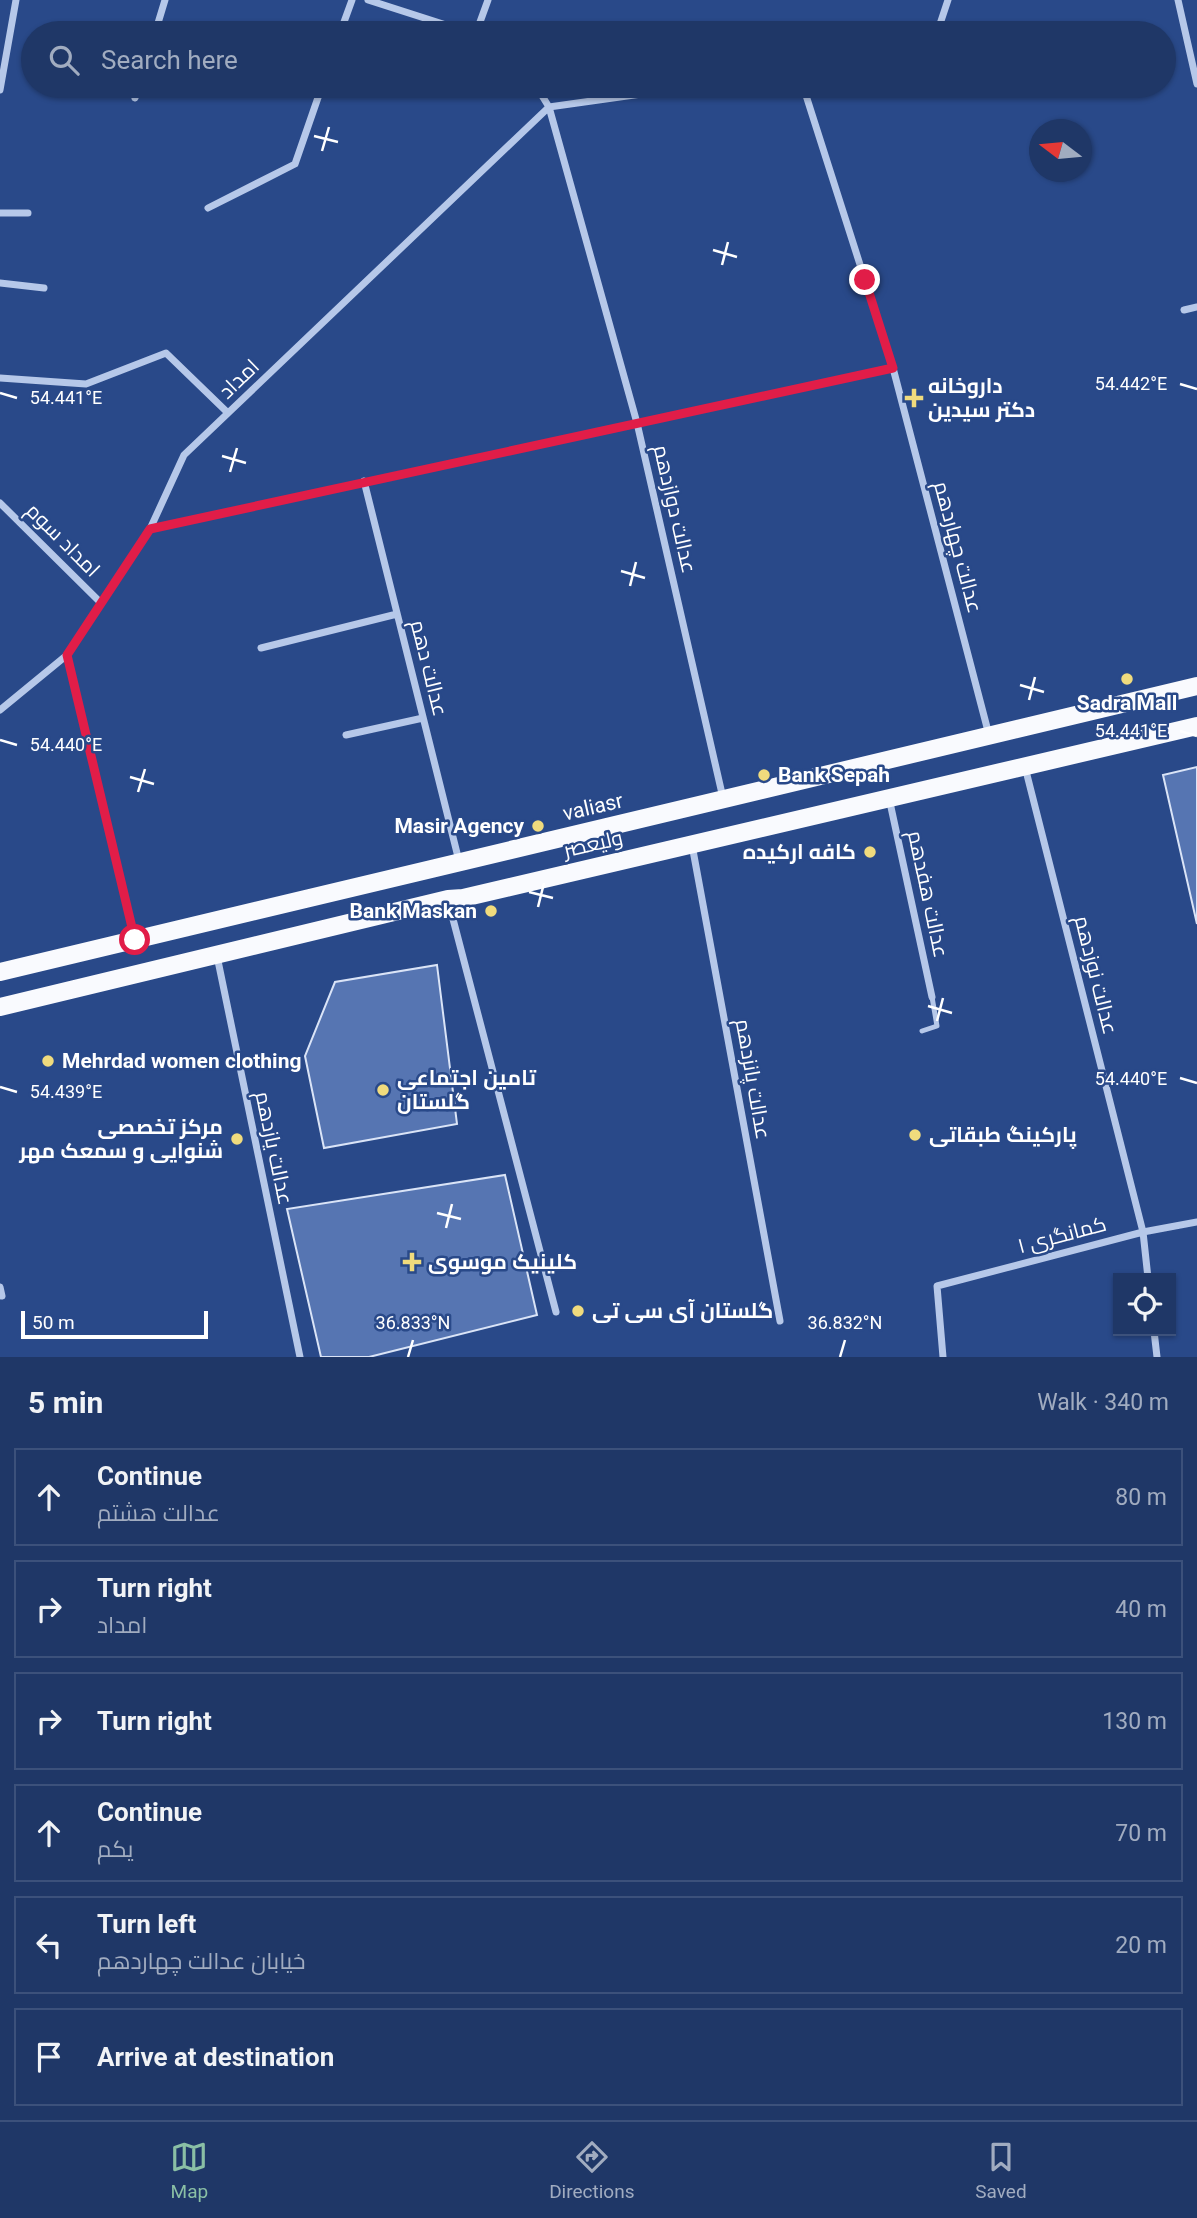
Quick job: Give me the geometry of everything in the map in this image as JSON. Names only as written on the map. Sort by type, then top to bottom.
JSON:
[{"type":"main road","name":"valiasr","points":[[0,972],[1197,686]]},
{"type":"main road","name":"ولیعصر","points":[[0,1007],[448,899],[463,898],[1197,726]]},
{"type":"street","points":[[0,90],[16,0]]},
{"type":"street","points":[[159,21],[166,0]]},
{"type":"street","points":[[345,21],[352,0]]},
{"type":"street","points":[[368,0],[435,21]]},
{"type":"street","points":[[479,21],[488,0]]},
{"type":"street","points":[[941,21],[948,0]]},
{"type":"street","points":[[1178,0],[1197,84]]},
{"type":"street","points":[[208,208],[295,164],[318,98]]},
{"type":"street","name":"عدالت دوازدهم","points":[[543,98],[549,107],[637,423],[723,799]]},
{"type":"street","points":[[549,107],[613,98]]},
{"type":"street","name":"عدالت چهاردهم","points":[[807,98],[893,368],[989,736]]},
{"type":"street","name":"امداد","points":[[0,710],[67,655],[150,529],[184,455],[549,107]]},
{"type":"street","points":[[0,213],[28,213]]},
{"type":"street","points":[[0,283],[44,288]]},
{"type":"street","points":[[1184,310],[1197,307]]},
{"type":"street","points":[[0,378],[86,383],[166,353],[228,413]]},
{"type":"street","points":[[150,529],[893,368]]},
{"type":"street","name":"عدالت دهم","points":[[364,481],[459,862]]},
{"type":"street","name":"امداد سوم","points":[[0,503],[101,603]]},
{"type":"street","points":[[261,648],[397,614]]},
{"type":"street","points":[[67,655],[135,940]]},
{"type":"street","points":[[346,735],[423,718]]},
{"type":"street","name":"عدالت نوزدهم","points":[[1025,766],[1143,1232],[1147,1273]]},
{"type":"street","name":"عدالت هفدهم","points":[[889,798],[932,997]]},
{"type":"street","name":"عدالت پانزدهم","points":[[692,844],[780,1321]]},
{"type":"street","points":[[448,899],[556,1312]]},
{"type":"street","name":"عدالت یازدهم","points":[[217,956],[300,1357]]},
{"type":"street","name":"۱ کمانگری","points":[[943,1357],[937,1286],[1143,1232],[1197,1222]]},
{"type":"street","points":[[1155,1336],[1157,1357]]},
{"type":"lane","points":[[922,1031],[937,1026],[932,997]]},
{"type":"building","points":[[1197,767],[1197,924],[1163,775]]},
{"type":"building","name":"تامین اجتماعی گلستان","points":[[437,965],[457,1124],[324,1148],[305,1056],[335,982]]},
{"type":"building","name":"کلینیک موسوی","points":[[505,1175],[537,1315],[369,1357],[321,1357],[287,1209]]},
{"type":"place","name":"داروخانه دکتر سیدین","points":[[914,398]]},
{"type":"place","name":"Sadra Mall","points":[[1127,679]]},
{"type":"place","name":"Bank Sepah","points":[[764,775]]},
{"type":"place","name":"Masir Agency","points":[[538,826]]},
{"type":"place","name":"کافه ارکیده","points":[[870,852]]},
{"type":"place","name":"Bank Maskan","points":[[491,911]]},
{"type":"place","name":"Mehrdad women clothing","points":[[48,1061]]},
{"type":"place","name":"تامین اجتماعی گلستان","points":[[383,1090]]},
{"type":"place","name":"پارکینگ طبقاتی","points":[[915,1135]]},
{"type":"place","name":"مرکز تخصصی شنوایی و سمعک مهر","points":[[237,1139]]},
{"type":"place","name":"کلینیک موسوی","points":[[412,1262]]},
{"type":"place","name":"گلستان آی سی تی","points":[[578,1311]]},
{"type":"route","points":[[135,940],[67,655],[150,529],[893,368],[865,280]]}]
